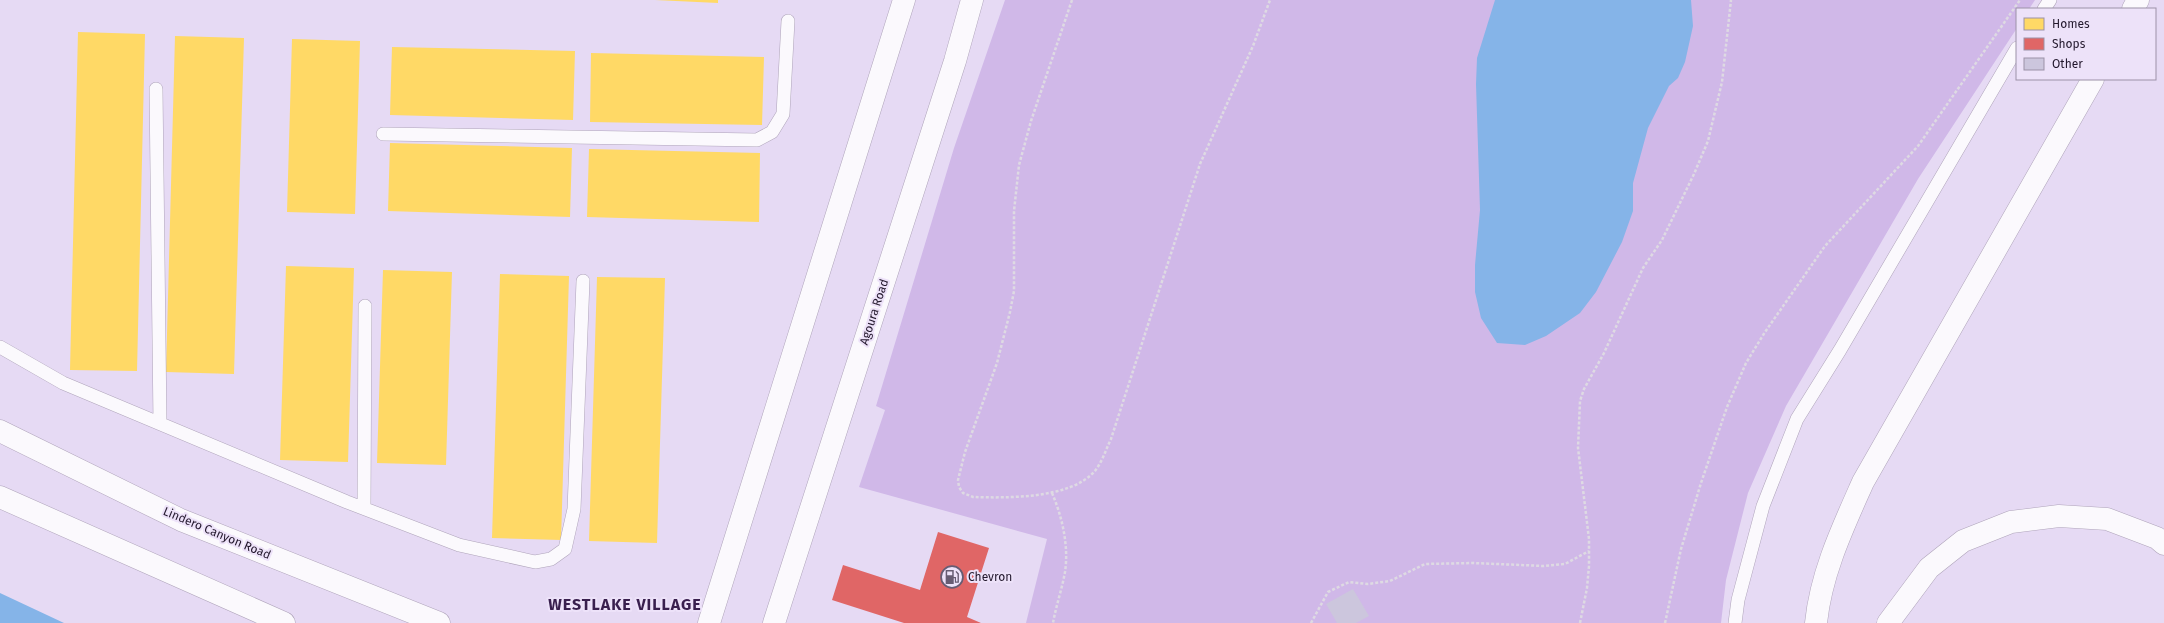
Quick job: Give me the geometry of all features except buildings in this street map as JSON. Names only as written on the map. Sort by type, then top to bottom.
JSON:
[{"type":"main road","points":[[709,623],[904,0]]},
{"type":"main road","name":"Agoura Road","points":[[777,622],[950,76],[972,0]]},
{"type":"main road","points":[[1816,623],[1818,603],[1837,540],[1863,482],[2092,80]]},
{"type":"main road","name":"Lindero Canyon Road","points":[[0,431],[181,520],[439,623]]},
{"type":"main road","points":[[0,497],[284,623]]},
{"type":"main road","points":[[1888,623],[1929,568],[1963,541],[2011,522],[2059,516],[2107,519],[2157,538],[2164,544]]},
{"type":"lane","points":[[383,134],[757,140],[772,132],[783,114],[788,21]]},
{"type":"lane","points":[[1735,623],[1738,600],[1763,506],[1797,419],[1840,350],[2016,50]]},
{"type":"lane","points":[[156,89],[160,422]]},
{"type":"lane","points":[[0,347],[63,383],[364,508],[459,545],[536,562],[552,559],[565,549],[574,509],[584,281]]},
{"type":"lane","points":[[364,508],[365,306]]},
{"type":"path","points":[[1072,0],[1030,121],[1020,159],[1015,198],[1014,274],[1010,312],[996,363],[965,452],[958,480],[959,487],[963,493],[973,497],[1038,495],[1052,493],[1083,481],[1095,472],[1111,439],[1141,340],[1200,164],[1253,46],[1270,0]]},
{"type":"path","points":[[1580,623],[1587,588],[1589,550],[1578,448],[1580,401],[1584,389],[1604,354],[1643,268],[1662,240],[1694,174],[1708,141],[1722,82],[1731,0]]},
{"type":"path","points":[[1665,623],[1682,549],[1701,483],[1727,407],[1746,364],[1765,332],[1825,246],[1918,146],[2020,0]]},
{"type":"path","points":[[1052,493],[1057,504],[1065,542],[1065,571],[1053,623]]},
{"type":"path","points":[[1310,623],[1328,592],[1349,582],[1368,584],[1390,581],[1425,564],[1473,563],[1544,566],[1565,564],[1589,550]]},
{"type":"shaded area","points":[[1005,0],[2035,0],[2030,8],[2016,8],[2016,30],[1918,179],[1786,406],[1748,493],[1726,580],[1721,623],[1026,623],[1047,539],[859,487],[885,410],[876,406],[954,148]]},
{"type":"water","points":[[1495,0],[1691,0],[1693,26],[1685,62],[1678,78],[1669,86],[1648,128],[1633,183],[1633,211],[1622,242],[1596,292],[1580,313],[1546,336],[1525,345],[1497,343],[1481,318],[1475,292],[1475,265],[1480,210],[1476,84],[1477,58]]},
{"type":"water","points":[[0,593],[64,623],[0,623]]},
{"type":"place","name":"Chevron","points":[[952,577]]},
{"type":"district","name":"WESTLAKE VILLAGE","points":[[625,604]]}]
